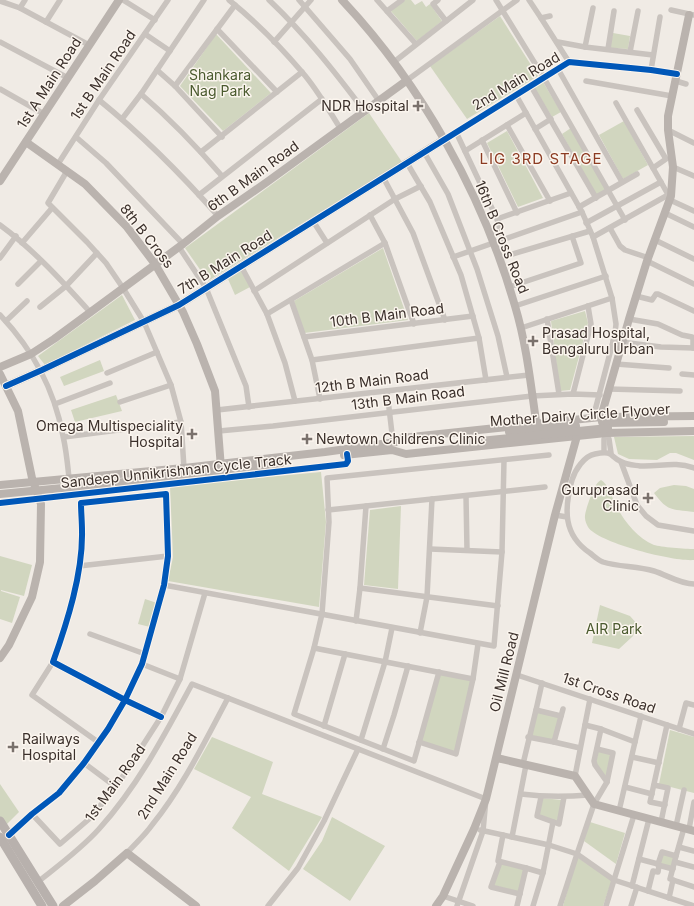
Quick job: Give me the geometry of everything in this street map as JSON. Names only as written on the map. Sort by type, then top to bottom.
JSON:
[{"type":"main road","points":[[0,821],[39,881],[53,906]]},
{"type":"main road","points":[[0,837],[42,906]]},
{"type":"street","points":[[20,8],[25,0]]},
{"type":"street","points":[[46,22],[60,0]]},
{"type":"street","name":"1st A Main Road","points":[[0,181],[119,0]]},
{"type":"street","points":[[123,0],[155,20]]},
{"type":"street","name":"1st B Main Road","points":[[58,164],[99,100],[168,0]]},
{"type":"street","points":[[122,119],[141,94],[204,0]]},
{"type":"street","points":[[229,0],[274,42],[302,72],[322,99],[340,128]]},
{"type":"street","points":[[269,0],[292,21],[335,71],[365,112]]},
{"type":"street","points":[[299,0],[306,6],[350,59],[379,101]]},
{"type":"street","points":[[274,42],[312,0]]},
{"type":"street","name":"16th B Cross Road","points":[[342,0],[367,26],[394,62],[445,139],[471,189],[499,258],[521,328],[539,441]]},
{"type":"street","points":[[378,0],[416,44]]},
{"type":"street","points":[[387,11],[402,0]]},
{"type":"street","points":[[438,0],[433,4],[446,21]]},
{"type":"street","points":[[394,62],[473,0]]},
{"type":"street","points":[[496,0],[544,78],[626,220]]},
{"type":"street","name":"6th B Main Road","points":[[0,367],[31,354],[54,339],[181,246],[218,216],[340,128],[365,112],[517,0]]},
{"type":"street","points":[[529,0],[558,42],[569,62]]},
{"type":"street","points":[[0,1],[20,8],[90,45]]},
{"type":"street","points":[[175,86],[235,5]]},
{"type":"street","points":[[585,47],[593,8]]},
{"type":"street","points":[[597,418],[609,389],[636,296],[670,198],[672,188],[673,167],[668,130],[668,116],[676,77],[692,15],[671,10]]},
{"type":"street","points":[[608,49],[614,11]]},
{"type":"street","points":[[630,52],[638,11]]},
{"type":"street","points":[[541,18],[550,16]]},
{"type":"street","points":[[651,70],[660,17]]},
{"type":"street","points":[[217,29],[277,92]]},
{"type":"street","points":[[145,34],[170,51]]},
{"type":"street","points":[[0,42],[68,78]]},
{"type":"street","points":[[558,42],[585,47],[653,55]]},
{"type":"street","name":"2nd Main Road","points":[[445,139],[569,62],[651,70],[676,77],[686,84]]},
{"type":"street","points":[[157,70],[175,86],[222,137]]},
{"type":"street","points":[[558,70],[622,182]]},
{"type":"street","points":[[201,152],[222,137],[302,72]]},
{"type":"street","points":[[586,81],[672,96]]},
{"type":"street","points":[[531,86],[596,198]]},
{"type":"street","points":[[0,89],[44,114]]},
{"type":"street","points":[[141,94],[201,152],[222,176]]},
{"type":"street","points":[[516,95],[580,210],[593,237],[612,298],[616,324],[614,341],[600,395],[597,418]]},
{"type":"street","points":[[199,194],[322,99]]},
{"type":"street","points":[[99,100],[122,119],[199,194],[218,216]]},
{"type":"street","points":[[616,104],[670,198],[694,211]]},
{"type":"street","points":[[637,110],[666,159],[653,168]]},
{"type":"street","points":[[465,151],[526,113]]},
{"type":"street","points":[[535,129],[551,119]]},
{"type":"street","points":[[507,125],[550,201]]},
{"type":"street","points":[[668,130],[694,143]]},
{"type":"street","points":[[456,132],[497,219],[504,240]]},
{"type":"street","points":[[76,137],[106,163],[181,246],[206,288],[246,386],[249,407]]},
{"type":"street","name":"7th B Main Road","points":[[6,386],[179,305],[445,139]]},
{"type":"street","points":[[482,140],[517,213]]},
{"type":"street","name":"8th B Cross","points":[[26,142],[85,184],[127,227],[155,264],[179,305],[197,344],[215,391],[221,467]]},
{"type":"street","points":[[424,152],[448,194],[470,251],[498,336],[506,377]]},
{"type":"street","points":[[407,163],[430,202],[461,275],[479,338],[486,380]]},
{"type":"street","points":[[673,167],[694,176]]},
{"type":"street","points":[[67,171],[48,203],[97,253],[123,288],[144,322],[171,385],[181,422],[184,468]]},
{"type":"street","points":[[453,257],[504,240],[580,210],[596,198],[637,174]]},
{"type":"street","points":[[383,178],[413,233],[445,320]]},
{"type":"street","points":[[586,223],[661,182]]},
{"type":"street","points":[[254,291],[395,199],[421,186]]},
{"type":"street","points":[[497,219],[571,194]]},
{"type":"street","points":[[593,237],[670,198]]},
{"type":"street","points":[[22,243],[52,208]]},
{"type":"street","points":[[665,213],[694,227]]},
{"type":"street","points":[[370,215],[385,243],[414,324]]},
{"type":"street","points":[[313,221],[328,243]]},
{"type":"street","points":[[0,225],[16,236],[90,312]]},
{"type":"street","points":[[610,228],[620,246],[625,250],[694,284]]},
{"type":"street","points":[[499,258],[590,231]]},
{"type":"street","points":[[0,258],[16,236]]},
{"type":"street","points":[[509,287],[580,263],[572,236]]},
{"type":"street","points":[[655,240],[694,259]]},
{"type":"street","points":[[267,314],[385,243]]},
{"type":"street","points":[[40,307],[66,286],[97,253]]},
{"type":"street","points":[[18,284],[41,262]]},
{"type":"street","points":[[241,266],[267,314],[285,363],[294,402]]},
{"type":"street","points":[[515,306],[606,276]]},
{"type":"street","points":[[636,296],[652,300],[656,294],[658,294],[694,311]]},
{"type":"street","points":[[521,328],[612,298]]},
{"type":"street","points":[[291,300],[312,360],[320,399]]},
{"type":"street","points":[[6,322],[27,301]]},
{"type":"street","points":[[573,394],[591,324],[588,306]]},
{"type":"street","points":[[0,315],[42,370],[55,404],[64,437],[70,487]]},
{"type":"street","name":"10th B Main Road","points":[[304,337],[473,316]]},
{"type":"street","points":[[547,319],[559,394]]},
{"type":"street","points":[[614,341],[693,348],[692,336],[682,335],[658,324],[629,319]]},
{"type":"street","points":[[312,360],[479,338]]},
{"type":"street","points":[[107,373],[157,352]]},
{"type":"street","points":[[616,364],[669,368]]},
{"type":"street","points":[[0,374],[18,412],[36,491],[41,504],[40,562],[32,596],[9,645],[0,658]]},
{"type":"street","points":[[682,374],[694,375]]},
{"type":"street","name":"12th B Main Road","points":[[217,410],[529,375]]},
{"type":"street","points":[[55,404],[110,383]]},
{"type":"street","points":[[120,402],[171,385]]},
{"type":"street","points":[[609,389],[680,391]]},
{"type":"street","points":[[387,391],[394,445],[406,454],[539,441],[577,436],[607,428],[694,431]]},
{"type":"street","name":"13th B Main Road","points":[[219,431],[532,396],[559,394],[600,395]]},
{"type":"street","points":[[0,494],[166,478],[221,467],[326,452],[394,445],[402,438],[597,418],[694,416]]},
{"type":"street","points":[[597,418],[607,428],[611,453]]},
{"type":"street","name":"Oil Mill Road","points":[[436,906],[443,896],[486,799],[555,515],[577,436],[576,420]]},
{"type":"street","name":"Mother Dairy Circle Flyover","points":[[394,445],[694,421]]},
{"type":"street","points":[[64,437],[181,422]]},
{"type":"street","name":"Mother Dairy Circle Flyover","points":[[607,428],[694,426]]},
{"type":"street","points":[[604,452],[604,439],[607,428]]},
{"type":"street","points":[[694,531],[658,525],[646,516],[637,504],[621,462],[611,453],[604,452],[593,454],[579,466],[571,485],[567,517],[571,533],[575,540],[584,549],[602,561],[654,571],[682,582],[694,584]]},
{"type":"street","points":[[439,672],[414,760],[294,714],[314,648],[322,614],[329,522],[327,478],[549,455]]},
{"type":"street","points":[[164,585],[494,646],[502,552],[504,460]]},
{"type":"street","points":[[621,462],[641,466],[678,464],[694,468]]},
{"type":"street","points":[[0,485],[184,468],[221,467]]},
{"type":"street","points":[[328,510],[545,487]]},
{"type":"street","points":[[41,504],[47,490]]},
{"type":"street","points":[[9,835],[32,814],[59,793],[84,763],[108,729],[125,700],[142,664],[164,585],[168,556],[166,494],[80,503],[82,532],[79,566],[65,628],[53,662],[32,695],[98,742]]},
{"type":"street","points":[[466,496],[468,550]]},
{"type":"street","points":[[420,633],[428,597],[432,499]]},
{"type":"street","points":[[356,621],[366,506]]},
{"type":"street","points":[[555,515],[567,517]]},
{"type":"street","points":[[430,549],[502,552]]},
{"type":"street","points":[[79,566],[168,556]]},
{"type":"street","points":[[360,588],[498,606]]},
{"type":"street","points":[[32,814],[60,844],[89,819],[116,786],[161,717],[180,679],[205,593]]},
{"type":"street","points":[[360,740],[385,662],[392,628]]},
{"type":"street","points":[[90,634],[145,654]]},
{"type":"street","points":[[419,742],[456,754],[473,678],[478,644]]},
{"type":"street","points":[[314,648],[473,678]]},
{"type":"street","points":[[324,726],[345,654]]},
{"type":"street","points":[[53,662],[161,717]]},
{"type":"street","points":[[142,664],[180,679]]},
{"type":"street","points":[[383,749],[408,666]]},
{"type":"street","name":"1st Cross Road","points":[[517,674],[694,734]]},
{"type":"street","points":[[512,837],[521,794],[528,737],[542,683]]},
{"type":"street","name":"1st Main Road","points":[[39,881],[68,858],[93,835],[119,805],[168,729],[192,684],[228,698]]},
{"type":"street","points":[[228,698],[486,799],[483,831],[459,904]]},
{"type":"street","name":"2nd Main Road","points":[[63,906],[95,881],[127,852],[152,826],[174,795],[206,740],[228,698]]},
{"type":"street","points":[[575,776],[590,699]]},
{"type":"street","points":[[679,729],[686,703],[694,705]]},
{"type":"street","points":[[554,742],[563,709]]},
{"type":"street","points":[[536,710],[561,716]]},
{"type":"street","points":[[619,811],[641,716]]},
{"type":"street","points":[[585,725],[635,742]]},
{"type":"street","points":[[665,805],[650,802],[667,725]]},
{"type":"street","points":[[600,729],[594,761],[595,765],[607,782]]},
{"type":"street","points":[[528,737],[580,748]]},
{"type":"street","points":[[268,906],[298,868],[324,821],[358,748]]},
{"type":"street","points":[[560,906],[594,804],[607,782],[613,753],[597,749]]},
{"type":"street","points":[[632,757],[659,763]]},
{"type":"street","points":[[497,758],[575,776],[594,804],[686,828]]},
{"type":"street","points":[[84,763],[116,786]]},
{"type":"street","points":[[654,785],[668,788],[661,822]]},
{"type":"street","points":[[625,787],[652,794]]},
{"type":"street","points":[[684,790],[686,828]]},
{"type":"street","points":[[521,794],[541,797],[588,795]]},
{"type":"street","points":[[541,797],[537,816],[559,824],[564,797]]},
{"type":"street","points":[[673,906],[673,880],[670,879],[694,802]]},
{"type":"street","points":[[606,906],[634,815]]},
{"type":"street","points":[[631,906],[649,819]]},
{"type":"street","points":[[533,906],[549,846],[553,822]]},
{"type":"street","points":[[474,829],[577,854],[614,880],[694,906]]},
{"type":"street","points":[[503,835],[498,861],[500,862],[491,887],[520,894]]},
{"type":"street","points":[[679,847],[694,851]]},
{"type":"street","points":[[127,852],[196,906]]},
{"type":"street","points":[[648,891],[653,871],[658,872],[662,852],[694,867]]},
{"type":"street","points":[[640,859],[673,869]]},
{"type":"street","points":[[500,862],[526,868],[542,874]]},
{"type":"street","points":[[517,906],[526,868]]},
{"type":"street","points":[[673,880],[694,887]]},
{"type":"street","points":[[443,896],[459,904],[473,906]]},
{"type":"green space","points":[[405,0],[411,0],[415,5],[422,1],[426,7],[430,4],[442,21],[417,41],[390,10]]},
{"type":"green space","points":[[500,16],[538,76],[467,119],[430,66]]},
{"type":"green space","points":[[613,33],[630,36],[628,49],[610,48]]},
{"type":"green space","name":"Shankara Nag Park","points":[[216,34],[271,93],[223,131],[180,86]]},
{"type":"green space","points":[[543,82],[561,112],[552,117],[534,87]]},
{"type":"green space","points":[[369,113],[402,162],[208,281],[185,248]]},
{"type":"green space","points":[[624,121],[648,165],[623,179],[599,135]]},
{"type":"green space","points":[[571,128],[606,189],[596,195],[562,134]]},
{"type":"green space","points":[[507,131],[543,198],[518,207],[487,143]]},
{"type":"green space","points":[[383,248],[408,320],[304,333],[294,301]]},
{"type":"green space","points":[[240,269],[250,287],[235,295],[228,279]]},
{"type":"green space","points":[[122,295],[135,320],[45,365],[38,356]]},
{"type":"green space","points":[[585,311],[588,323],[570,390],[560,391],[551,321]]},
{"type":"green space","points":[[100,360],[104,371],[64,386],[60,377]]},
{"type":"green space","points":[[116,395],[122,411],[75,422],[71,410]]},
{"type":"green space","points":[[694,436],[694,460],[676,453],[670,453],[657,460],[629,459],[618,454],[614,437]]},
{"type":"green space","points":[[321,472],[326,522],[319,607],[168,581],[173,557],[170,486]]},
{"type":"green space","points":[[601,480],[607,487],[618,509],[636,533],[654,545],[694,549],[694,560],[684,560],[655,555],[621,545],[595,533],[588,527],[585,520],[585,515],[588,502],[597,484]]},
{"type":"green space","points":[[674,485],[686,486],[694,489],[694,512],[675,510],[667,507],[654,493],[660,488]]},
{"type":"green space","points":[[401,506],[398,589],[364,585],[370,510]]},
{"type":"green space","points":[[0,556],[32,565],[24,596],[1,590],[20,597],[12,623],[0,619]]},
{"type":"green space","points":[[145,599],[157,603],[150,627],[138,624]]},
{"type":"green space","name":"AIR Park","points":[[600,605],[630,616],[637,624],[633,636],[619,649],[592,643]]},
{"type":"green space","points":[[439,672],[473,679],[456,754],[419,742]]},
{"type":"green space","points":[[536,710],[560,716],[553,741],[530,736]]},
{"type":"green space","points":[[670,730],[694,737],[694,793],[659,784]]},
{"type":"green space","points":[[212,737],[273,762],[262,794],[322,817],[289,871],[232,828],[251,797],[194,769]]},
{"type":"green space","points":[[598,751],[612,754],[606,779],[596,765]]},
{"type":"green space","points":[[0,784],[19,812],[3,828],[0,823]]},
{"type":"green space","points":[[542,798],[562,800],[557,822],[539,815]]},
{"type":"green space","points":[[332,817],[385,846],[350,901],[303,869],[322,841]]},
{"type":"green space","points":[[590,822],[625,833],[616,864],[584,841]]},
{"type":"green space","points":[[662,854],[675,857],[672,869],[659,865]]},
{"type":"green space","points":[[577,857],[612,880],[603,906],[563,906]]},
{"type":"green space","points":[[500,863],[524,869],[519,892],[493,885]]},
{"type":"cycle path","points":[[6,386],[179,305],[569,62],[677,74]]},
{"type":"cycle path","name":"Sandeep Unnikrishnan Cycle Track","points":[[0,503],[346,464],[348,461],[347,454]]},
{"type":"cycle path","points":[[9,835],[32,814],[59,793],[84,763],[108,729],[125,700],[142,664],[164,585],[168,556],[166,494],[81,503],[82,547],[80,564],[69,614],[53,662],[125,700],[161,717]]},
{"type":"place","name":"NDR Hospital","points":[[418,106]]},
{"type":"place","name":"Prasad Hospital, Bengaluru Urban","points":[[533,341]]},
{"type":"place","name":"Omega Multispeciality Hospital","points":[[192,434]]},
{"type":"place","name":"Newtown Childrens Clinic","points":[[307,439]]},
{"type":"place","name":"Guruprasad Clinic","points":[[648,498]]},
{"type":"place","name":"Railways Hospital","points":[[13,747]]},
{"type":"district","name":"LIG 3RD STAGE","points":[[541,159]]}]
